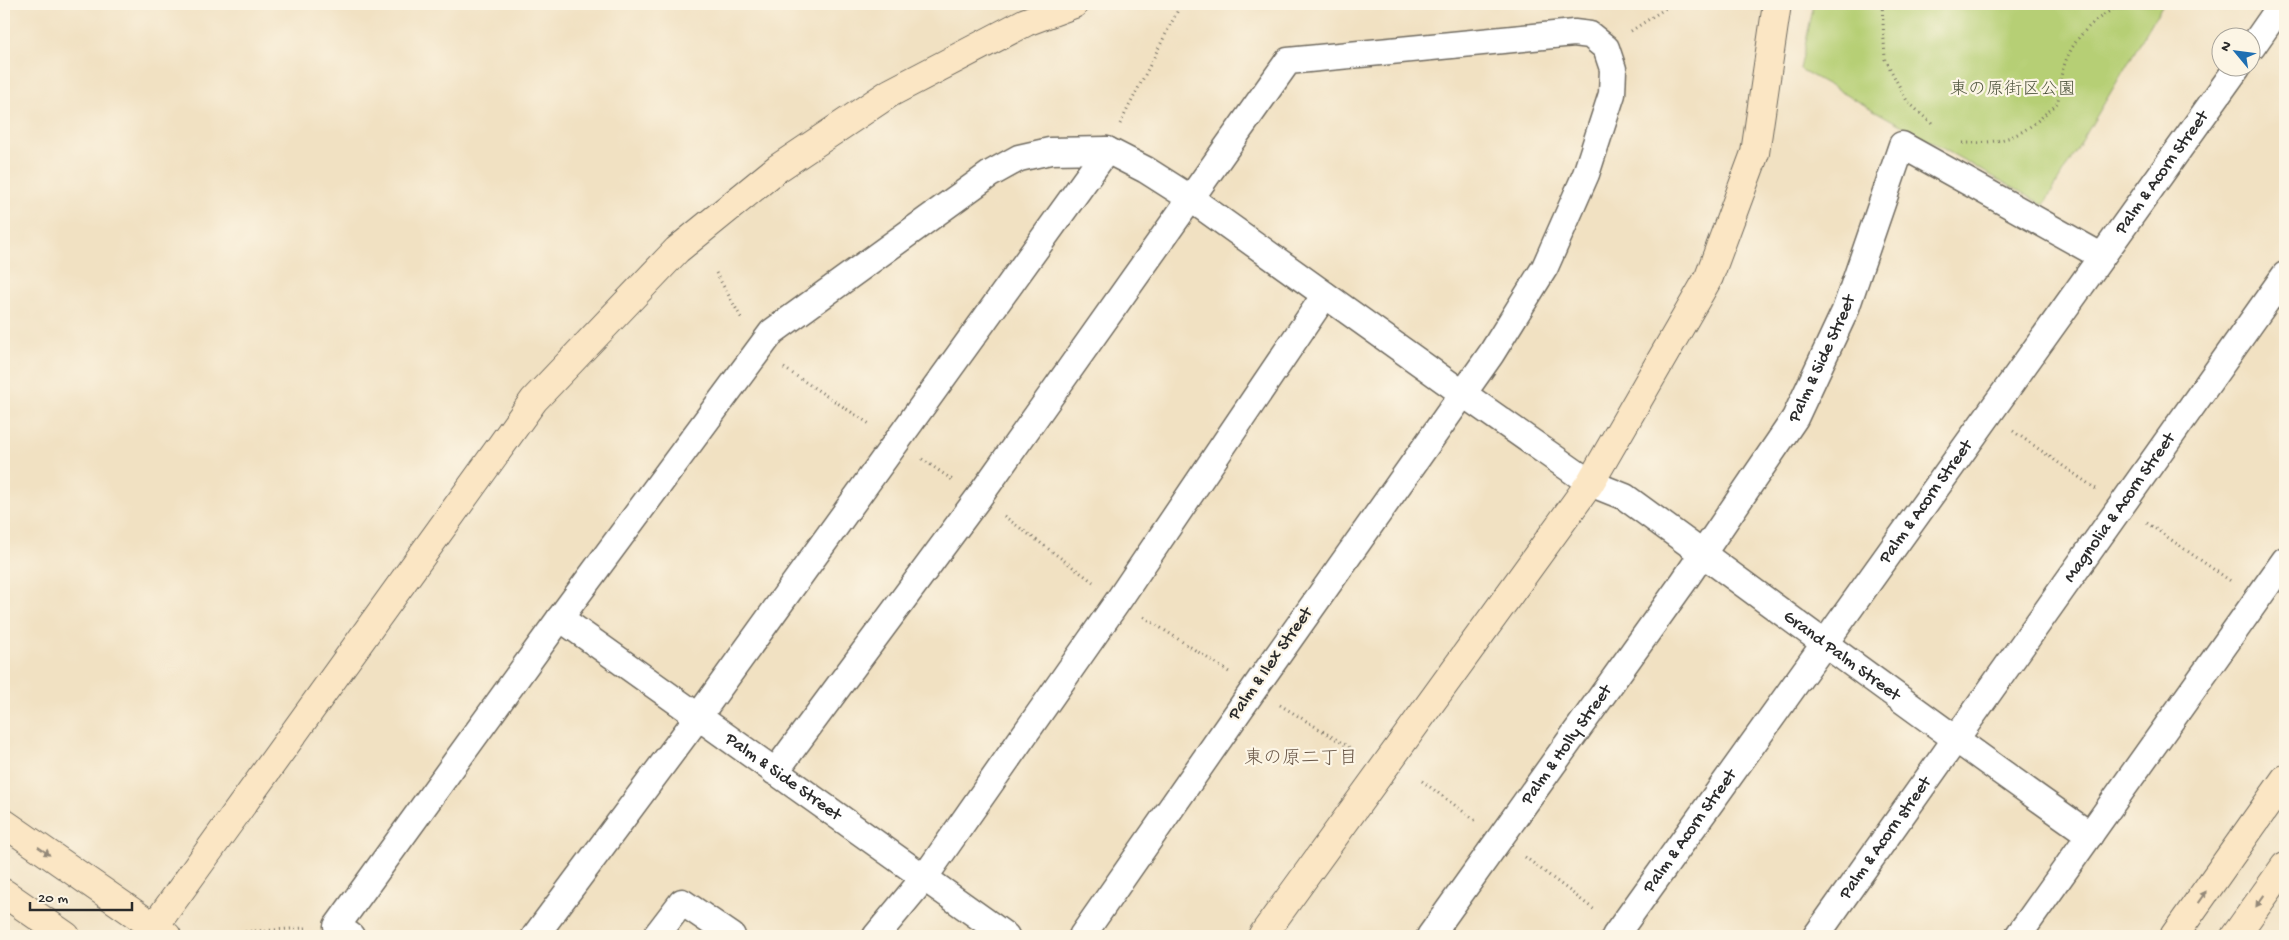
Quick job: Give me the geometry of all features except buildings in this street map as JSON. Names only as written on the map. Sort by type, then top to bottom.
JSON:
[{"type":"street","points":[[4,823],[152,934],[534,400],[677,250],[778,168],[890,93],[1026,22],[1074,4]]},
{"type":"street","points":[[1262,936],[1590,483],[1709,277],[1755,153],[1777,4]]},
{"type":"street","points":[[2262,33],[2282,4]]},
{"type":"street","points":[[775,772],[979,497],[1288,61],[1574,34],[1590,35],[1606,48]]},
{"type":"street","name":"Palm & Ilex Street","points":[[1082,936],[1254,688],[1491,354],[1545,267],[1586,174],[1612,94],[1613,69],[1606,48]]},
{"type":"street","name":"Palm & Acorn Street","points":[[1615,936],[2230,78]]},
{"type":"street","name":"Palm & Side Street","points":[[1702,554],[1795,418],[1845,311],[1902,145],[2101,256]]},
{"type":"street","points":[[344,931],[560,618],[772,332],[990,174],[1019,158],[1050,151],[1107,150]]},
{"type":"street","points":[[536,936],[698,717],[1107,150]]},
{"type":"street","name":"Grand Palm Street","points":[[1107,150],[1146,170],[1190,198],[1590,483],[1624,497],[1824,642],[1956,741],[2090,835]]},
{"type":"street","name":"Magnolia & Acorn Street","points":[[1956,741],[2285,275]]},
{"type":"street","points":[[876,936],[924,878],[1118,601],[1325,295]]},
{"type":"street","name":"Palm & Holly Street","points":[[1430,936],[1702,554]]},
{"type":"street","points":[[2018,936],[2285,560]]},
{"type":"street","name":"Palm & Side Street","points":[[560,618],[1006,936]]},
{"type":"street","name":"Palm & Acorn street","points":[[1816,936],[1956,741]]},
{"type":"street","points":[[2174,936],[2285,780]]},
{"type":"street","points":[[2235,936],[2285,866]]},
{"type":"street","points":[[4,893],[66,936]]},
{"type":"street","points":[[656,936],[682,902],[732,936]]},
{"type":"path","points":[[1107,150],[1181,4]]},
{"type":"path","points":[[1606,48],[1672,4]]},
{"type":"path","points":[[1882,4],[1885,59],[1907,101],[1933,125]]},
{"type":"path","points":[[1955,138],[1962,143],[1990,143],[2014,138],[2040,119],[2057,103],[2061,76],[2069,51],[2084,29],[2106,12],[2122,4]]},
{"type":"path","points":[[716,273],[759,351],[979,497],[1118,601],[1352,749]]},
{"type":"path","points":[[240,932],[344,931]]},
{"type":"green space","name":"東の原街区公園","points":[[1814,4],[2163,4],[2044,205],[1800,69]]},
{"type":"district","name":"東の原二丁目","points":[[1301,759]]}]
